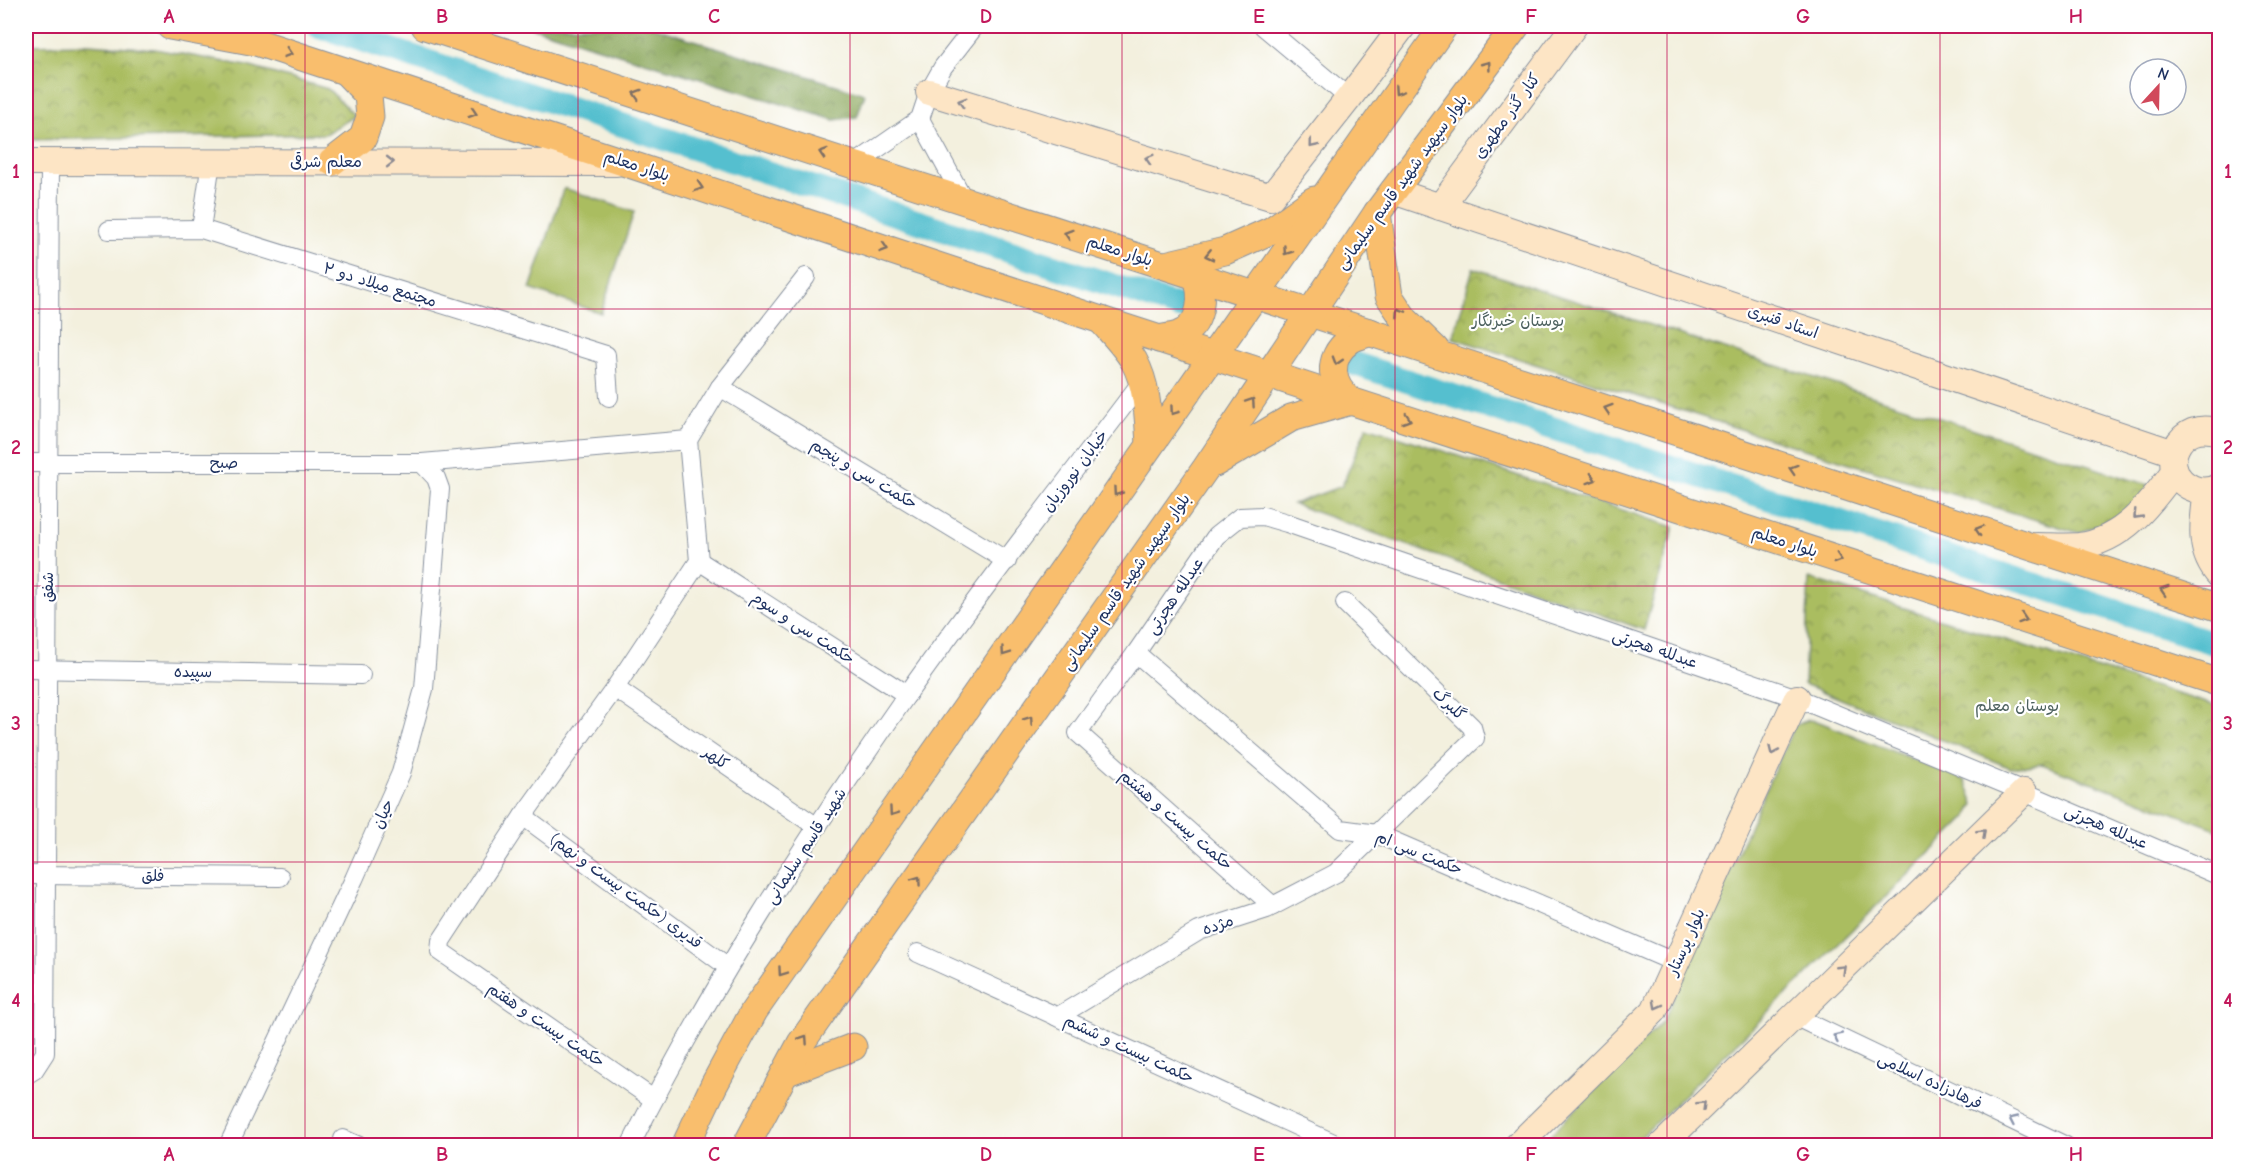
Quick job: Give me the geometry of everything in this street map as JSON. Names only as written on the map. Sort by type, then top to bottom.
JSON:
[{"type":"main road","name":"بلوار معلم","points":[[170,26],[256,42],[1159,339],[2220,683]]},
{"type":"main road","name":"بلوار معلم","points":[[425,26],[1440,354]]},
{"type":"main road","points":[[685,1146],[714,1085],[754,1011],[1150,444],[1333,187],[1443,26]]},
{"type":"main road","name":"بلوار سپهبد شهید قاسم سلیمانی","points":[[746,1146],[801,1043],[1206,468],[1377,213],[1516,26]]},
{"type":"main road","points":[[332,162],[363,138],[370,117],[368,95],[346,72]]},
{"type":"main road","points":[[1164,265],[1226,251],[1272,230],[1333,187]]},
{"type":"main road","points":[[1377,213],[1389,296],[1405,320],[1440,354],[2220,608]]},
{"type":"main road","points":[[1159,339],[1178,336],[1186,330],[1198,314],[1201,294],[1196,275]]},
{"type":"main road","points":[[1101,320],[1134,360],[1143,380],[1150,444]]},
{"type":"main road","points":[[1352,400],[1339,391],[1333,372],[1334,363],[1337,354],[1349,340],[1370,332]]},
{"type":"main road","points":[[1206,468],[1291,418],[1352,400]]},
{"type":"main road","points":[[785,1073],[853,1047]]},
{"type":"street","points":[[855,164],[920,119],[929,92],[943,67],[975,26]]},
{"type":"street","points":[[1263,26],[1349,98]]},
{"type":"street","name":"کنار گذر مطهری","points":[[1440,207],[1574,26]]},
{"type":"street","points":[[929,92],[1271,196],[1397,34],[1420,58]]},
{"type":"street","points":[[920,119],[963,198]]},
{"type":"street","name":"معلم شرقی","points":[[38,162],[626,163]]},
{"type":"street","name":"شفق","points":[[26,1075],[34,1070],[45,1053],[48,464],[38,162]]},
{"type":"street","points":[[201,229],[212,162]]},
{"type":"street","name":"استاد قنبری","points":[[1393,191],[2174,462]]},
{"type":"street","name":"مجتمع میلاد دو ۲","points":[[109,230],[201,229],[606,355],[609,397]]},
{"type":"street","points":[[523,816],[615,688],[699,561],[688,440],[720,387],[806,277]]},
{"type":"street","name":"خیابان نوروزیان","points":[[1007,561],[1143,380]]},
{"type":"street","name":"حکمت سی و پنجم","points":[[720,387],[1007,561]]},
{"type":"street","points":[[2030,546],[2080,546],[2105,539],[2125,528],[2154,498],[2174,462],[2177,444],[2184,436],[2192,431],[2217,429]]},
{"type":"street","name":"صبح","points":[[26,464],[422,463],[688,440]]},
{"type":"street","points":[[2174,462],[2180,479],[2187,486],[2197,490],[2213,488],[2202,530],[2209,564],[2220,576]]},
{"type":"street","name":"حیان","points":[[228,1146],[354,879],[401,773],[424,689],[440,489],[436,478],[422,463]]},
{"type":"street","name":"عبدلله هجرتی","points":[[1078,733],[1216,536],[1240,517],[1263,516],[1797,698],[2220,876]]},
{"type":"street","name":"حکمت سی و سوم","points":[[699,561],[907,695]]},
{"type":"street","name":"شهید قاسم سلیمانی","points":[[630,1146],[653,1099],[728,967],[817,827],[907,695],[1007,561]]},
{"type":"street","name":"گلبرگ","points":[[1345,603],[1472,727],[1475,738],[1377,834]]},
{"type":"street","name":"حکمت سی ام","points":[[1136,653],[1340,830],[1377,834],[1676,963]]},
{"type":"street","name":"سپیده","points":[[26,669],[361,675]]},
{"type":"street","name":"کلهر","points":[[615,688],[817,827]]},
{"type":"street","name":"بلوار پرستار","points":[[1517,1146],[1654,1011],[1797,698]]},
{"type":"street","name":"حکمت بیست و هشتم","points":[[1078,733],[1273,906]]},
{"type":"street","points":[[1660,1146],[2024,792]]},
{"type":"street","name":"حکمت بیست و هفتم","points":[[523,816],[441,941],[440,951],[653,1099]]},
{"type":"street","name":"قدیری (حکمت بیست و نهم)","points":[[523,816],[728,967]]},
{"type":"street","name":"مژده","points":[[1057,1017],[1199,931],[1273,906],[1336,873],[1377,834]]},
{"type":"street","name":"فلق","points":[[26,875],[280,877]]},
{"type":"street","name":"حکمت بیست و ششم","points":[[918,953],[1340,1146]]},
{"type":"street","name":"فرهادزاده اسلامی","points":[[1794,1016],[2066,1146]]},
{"type":"green space","points":[[527,26],[649,26],[865,94],[857,117],[834,120]]},
{"type":"green space","points":[[88,44],[155,49],[247,66],[328,89],[355,116],[325,134],[26,140],[26,45]]},
{"type":"green space","points":[[564,188],[634,212],[601,313],[530,289]]},
{"type":"green space","name":"بوستان خبرنگار","points":[[1473,268],[2148,485],[2153,502],[2079,533],[1453,338]]},
{"type":"green space","points":[[1367,426],[1674,527],[1644,630],[1293,504],[1342,486]]},
{"type":"green space","name":"بوستان معلم","points":[[1809,578],[2219,707],[2219,830],[2042,764],[2011,768],[1804,684]]},
{"type":"green space","points":[[1808,720],[1817,721],[1965,780],[1974,804],[1967,817],[1633,1145],[1539,1146],[1663,1021],[1794,726]]},
{"type":"waterway","points":[[319,26],[1179,307]]},
{"type":"waterway","points":[[1352,363],[2220,645]]}]
